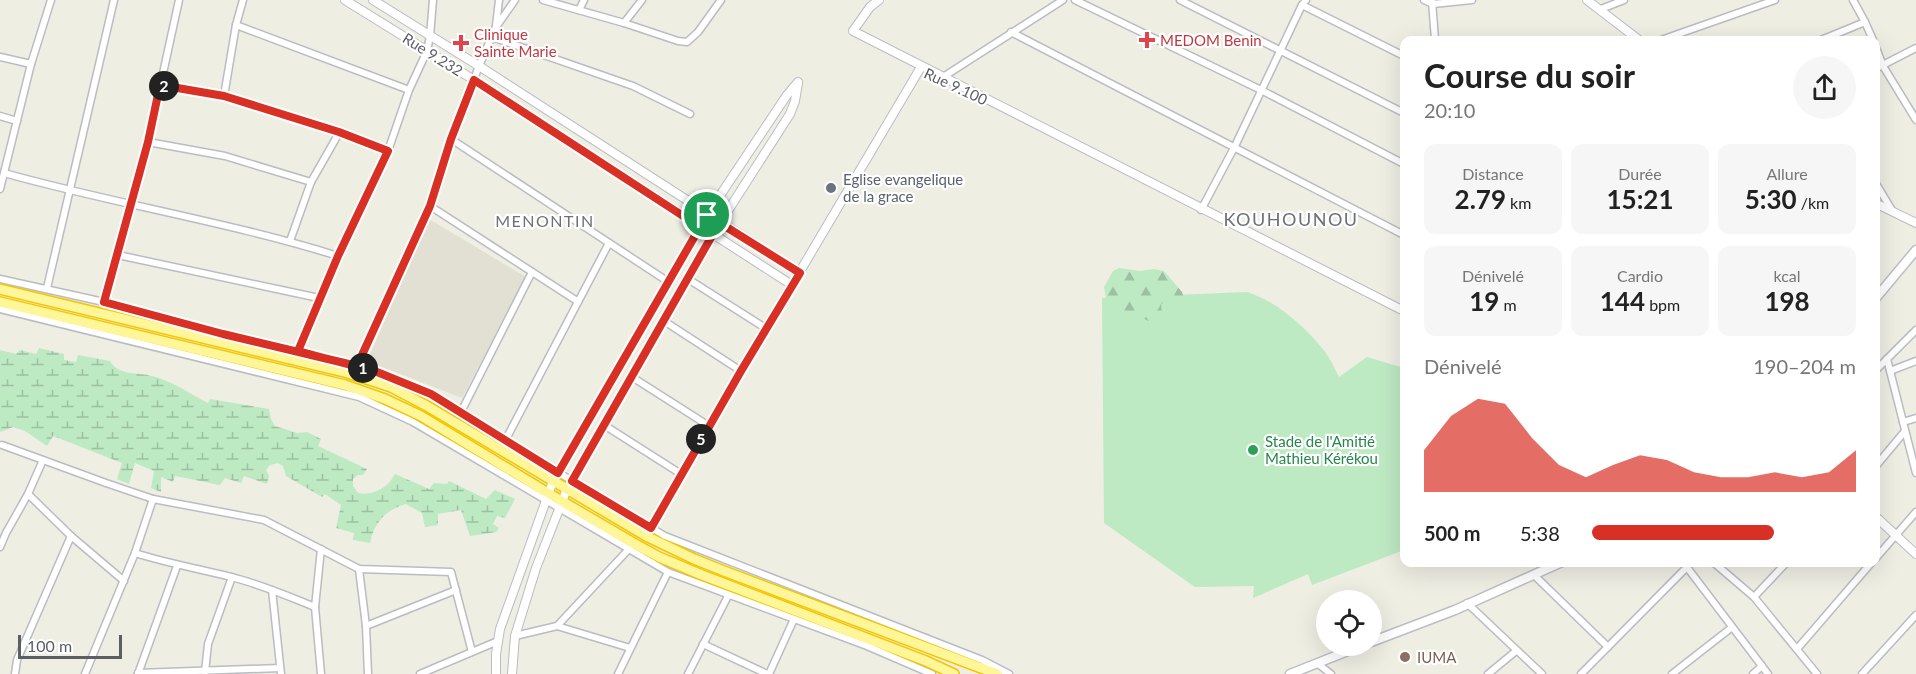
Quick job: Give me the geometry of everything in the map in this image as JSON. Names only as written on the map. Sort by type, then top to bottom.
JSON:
[{"type":"highway","points":[[0,289],[392,387],[569,485],[646,536],[694,559],[997,674]]},
{"type":"highway","points":[[0,302],[364,391],[421,416],[547,497],[634,544],[680,566],[926,661],[954,674]]},
{"type":"main road","points":[[1880,292],[1916,250]]},
{"type":"main road","points":[[1382,638],[1551,567]]},
{"type":"main road","points":[[1290,674],[1335,656]]},
{"type":"street","points":[[0,189],[31,64],[51,0]]},
{"type":"street","points":[[47,288],[114,0]]},
{"type":"street","points":[[104,302],[148,142],[178,0]]},
{"type":"street","points":[[224,96],[236,25],[243,0]]},
{"type":"street","name":"Rue 9.232","points":[[345,0],[474,80],[792,285]]},
{"type":"street","name":"Rue 9.232","points":[[373,0],[800,273]]},
{"type":"street","points":[[298,351],[319,298],[388,151],[409,90],[427,51],[434,0]]},
{"type":"street","points":[[496,27],[499,0]]},
{"type":"street","points":[[357,366],[430,206],[451,139],[479,66],[496,27],[515,0]]},
{"type":"street","points":[[543,0],[687,42],[698,32],[722,0]]},
{"type":"street","points":[[579,10],[584,0]]},
{"type":"street","points":[[624,23],[642,0]]},
{"type":"street","points":[[864,0],[870,7]]},
{"type":"street","points":[[879,0],[870,7],[853,31],[921,67]]},
{"type":"street","points":[[943,77],[1063,0]]},
{"type":"street","points":[[1075,0],[1261,90],[1400,162]]},
{"type":"street","points":[[1180,0],[1400,111]]},
{"type":"street","points":[[1424,0],[1432,2],[1472,0]]},
{"type":"street","points":[[1587,0],[1634,36]]},
{"type":"street","points":[[1601,9],[1624,0]]},
{"type":"street","points":[[1672,36],[1775,0]]},
{"type":"street","points":[[1853,0],[1871,36]]},
{"type":"street","points":[[1432,2],[1435,36]]},
{"type":"street","points":[[1202,210],[1304,3],[1400,54]]},
{"type":"street","points":[[1831,36],[1865,22]]},
{"type":"street","points":[[236,25],[409,90]]},
{"type":"street","points":[[1011,32],[1400,232]]},
{"type":"street","points":[[492,37],[633,86],[690,114]]},
{"type":"street","points":[[1880,67],[1916,48]]},
{"type":"street","points":[[0,57],[31,64]]},
{"type":"street","points":[[1880,58],[1916,120]]},
{"type":"street","name":"Rue 9.100","points":[[651,528],[921,67],[1400,309]]},
{"type":"street","points":[[496,674],[500,629],[555,477],[707,215],[798,82],[790,114],[720,222],[569,485],[536,568],[515,636],[512,674]]},
{"type":"street","points":[[160,85],[224,96],[339,132],[388,151]]},
{"type":"street","points":[[0,116],[17,121]]},
{"type":"street","points":[[290,241],[311,182],[339,132]]},
{"type":"street","points":[[451,139],[667,281]]},
{"type":"street","points":[[148,142],[225,156],[311,182]]},
{"type":"street","points":[[750,150],[762,158]]},
{"type":"street","points":[[4,173],[69,191],[290,241],[338,256]]},
{"type":"street","points":[[1880,191],[1893,214]]},
{"type":"street","points":[[430,206],[577,301]]},
{"type":"street","points":[[1880,206],[1916,223]]},
{"type":"street","points":[[505,441],[609,243]]},
{"type":"street","points":[[118,255],[319,298]]},
{"type":"street","points":[[461,412],[532,272]]},
{"type":"street","points":[[0,279],[47,288],[357,366],[431,394],[505,441],[555,477]]},
{"type":"street","points":[[688,279],[766,329]]},
{"type":"street","points":[[0,309],[359,397],[413,422],[547,497]]},
{"type":"street","points":[[664,321],[741,371]]},
{"type":"street","points":[[1880,366],[1916,330]]},
{"type":"street","points":[[1887,359],[1916,473]]},
{"type":"street","points":[[1890,371],[1916,362]]},
{"type":"street","points":[[632,377],[709,426]]},
{"type":"street","points":[[1903,422],[1916,418]]},
{"type":"street","points":[[604,425],[681,474]]},
{"type":"street","points":[[1880,461],[1905,431]]},
{"type":"street","points":[[2,445],[153,499],[264,520],[359,569],[449,571],[471,652]]},
{"type":"street","points":[[0,547],[3,532],[28,494],[43,460]]},
{"type":"street","points":[[569,485],[675,540],[982,660],[1009,674]]},
{"type":"street","points":[[28,494],[71,536],[124,580]]},
{"type":"street","points":[[85,674],[135,553],[153,499]]},
{"type":"street","points":[[561,505],[628,550],[669,572],[932,674]]},
{"type":"street","points":[[1880,554],[1916,512]]},
{"type":"street","points":[[1880,521],[1916,554]]},
{"type":"street","points":[[15,674],[17,660],[71,536]]},
{"type":"street","points":[[321,549],[315,607],[321,674]]},
{"type":"street","points":[[557,626],[628,550]]},
{"type":"street","points":[[135,553],[177,566],[232,577],[315,607]]},
{"type":"street","points":[[177,566],[138,673],[280,671],[272,590]]},
{"type":"street","points":[[1581,674],[1684,567]]},
{"type":"street","points":[[1689,567],[1731,628],[1768,674]]},
{"type":"street","points":[[1719,567],[1754,597],[1817,674]]},
{"type":"street","points":[[1754,597],[1782,567]]},
{"type":"street","points":[[1797,649],[1869,567]]},
{"type":"street","points":[[359,569],[366,626],[368,674]]},
{"type":"street","points":[[618,674],[669,572]]},
{"type":"street","points":[[1534,575],[1608,647]]},
{"type":"street","points":[[205,672],[208,644],[232,577]]},
{"type":"street","points":[[366,626],[456,590]]},
{"type":"street","points":[[688,674],[728,596]]},
{"type":"street","points":[[1467,603],[1542,674]]},
{"type":"street","points":[[1862,674],[1916,615]]},
{"type":"street","points":[[703,644],[768,674],[794,619]]},
{"type":"street","points":[[515,636],[557,626],[630,648]]},
{"type":"street","points":[[1672,674],[1731,628]]},
{"type":"street","points":[[420,674],[430,672],[498,641]]},
{"type":"street","points":[[1488,674],[1516,651]]},
{"type":"street","points":[[1317,663],[1331,674]]},
{"type":"street","points":[[1753,674],[1762,666]]},
{"type":"shaded area","points":[[429,219],[526,277],[462,398],[367,361]]},
{"type":"green space","points":[[1119,268],[1164,271],[1182,292],[1185,301],[1183,306],[1175,307],[1163,302],[1161,305],[1163,321],[1151,321],[1130,313],[1125,318],[1119,317],[1108,309],[1104,287],[1113,271]]},
{"type":"green space","name":"Stade de l'Amitié Mathieu Kérékou","points":[[1247,292],[1268,301],[1298,323],[1325,351],[1339,377],[1367,357],[1400,367],[1400,552],[1312,585],[1308,574],[1253,598],[1254,586],[1195,587],[1104,523],[1102,298]]},
{"type":"green space","points":[[39,348],[64,354],[64,360],[76,362],[78,355],[110,361],[118,369],[159,378],[208,403],[210,399],[269,409],[275,426],[297,433],[307,432],[321,439],[318,446],[367,469],[363,475],[358,475],[353,479],[353,486],[358,493],[364,494],[379,490],[395,474],[429,489],[434,483],[447,484],[449,481],[486,499],[495,490],[515,499],[505,518],[497,516],[493,524],[499,528],[496,532],[470,536],[461,510],[438,514],[438,525],[425,527],[422,513],[406,504],[392,510],[382,518],[374,529],[370,543],[353,540],[354,533],[336,528],[341,505],[325,494],[322,497],[286,476],[283,466],[278,463],[270,465],[266,470],[269,476],[267,484],[244,476],[241,483],[225,478],[220,485],[175,476],[173,482],[161,477],[161,492],[151,488],[154,471],[135,463],[129,484],[117,479],[122,463],[53,436],[47,446],[25,431],[13,427],[0,432],[0,350],[16,354],[20,350],[36,354]]},
{"type":"place","name":"MEDOM Benin","points":[[1147,40]]},
{"type":"place","name":"Clinique Sainte Marie","points":[[461,43]]},
{"type":"place","name":"Eglise evangelique de la grace","points":[[831,188]]},
{"type":"place","name":"Stade de l'Amitié Mathieu Kérékou","points":[[1253,450]]},
{"type":"place","name":"IUMA","points":[[1405,657]]},
{"type":"district","name":"KOUHOUNOU","points":[[1291,219]]},
{"type":"district","name":"MENONTIN","points":[[545,220]]},
{"type":"route","points":[[707,215],[700,227],[667,281],[558,473],[431,394],[377,372],[298,351],[319,298],[388,151],[339,132],[224,96],[160,85],[148,142],[104,302],[223,334],[298,351],[357,366],[430,206],[451,139],[474,80],[700,227],[713,234],[572,481],[651,528],[800,273],[707,215]]}]
